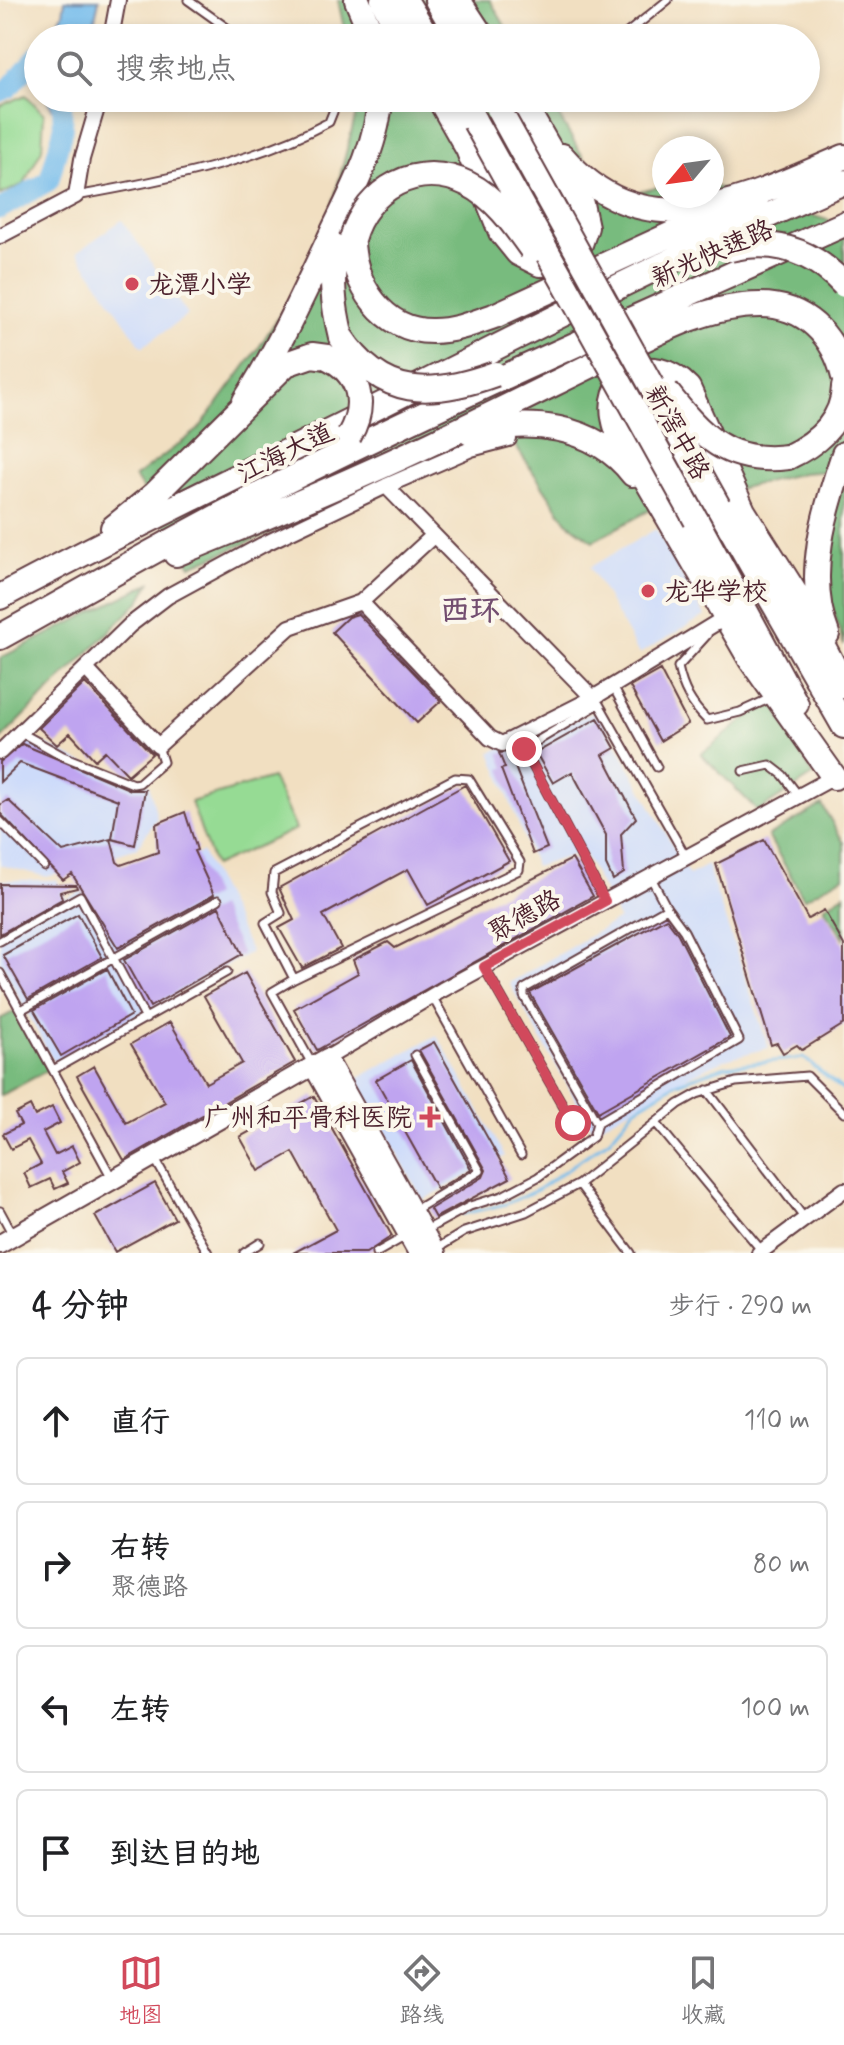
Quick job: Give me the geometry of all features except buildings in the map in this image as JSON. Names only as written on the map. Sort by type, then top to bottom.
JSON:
[{"type":"highway","points":[[357,0],[367,24]]},
{"type":"highway","points":[[383,0],[394,24]]},
{"type":"highway","points":[[405,0],[420,24]]},
{"type":"highway","points":[[437,0],[451,24]]},
{"type":"highway","points":[[458,0],[474,24]]},
{"type":"highway","points":[[245,401],[272,357],[346,203],[376,127],[378,112]]},
{"type":"highway","points":[[447,112],[468,149],[501,232],[518,253],[540,264],[562,263],[579,247],[586,227],[581,204],[541,131]]},
{"type":"highway","name":"新滘中路","points":[[470,112],[596,319],[718,506],[844,726]]},
{"type":"highway","name":"新滘中路","points":[[516,112],[596,319],[696,520],[839,786]]},
{"type":"highway","points":[[523,112],[573,168],[598,188],[628,204],[656,212],[709,208],[759,194]]},
{"type":"highway","points":[[844,157],[759,194],[494,316],[458,328],[431,331],[411,328],[393,320],[375,305],[352,260],[352,239],[357,220],[371,199],[403,179],[432,176],[467,183],[486,196],[518,231],[596,319],[710,438],[729,452],[746,459],[788,457],[810,447],[827,432],[838,413],[844,387]]},
{"type":"highway","name":"新光快速路","points":[[596,319],[749,223],[844,182]]},
{"type":"highway","points":[[304,472],[349,436],[360,417],[361,397],[334,347],[331,272],[346,203]]},
{"type":"highway","name":"新光快速路","points":[[596,319],[844,224]]},
{"type":"highway","points":[[334,347],[392,383],[417,390],[442,391],[495,374],[730,249],[760,243],[787,248],[815,259],[844,285]]},
{"type":"highway","points":[[70,597],[253,523],[429,445],[663,330],[729,308],[766,305],[796,312],[814,323],[830,340],[844,377]]},
{"type":"highway","name":"江海大道","points":[[0,637],[304,472],[596,319]]},
{"type":"highway","name":"江海大道","points":[[0,597],[85,551],[596,319]]},
{"type":"highway","points":[[85,551],[155,494],[245,401],[286,364],[334,347]]},
{"type":"highway","points":[[839,786],[722,620],[690,554],[617,429],[611,412],[612,395],[620,383],[646,369],[673,372],[688,388],[743,511],[795,593],[844,686]]},
{"type":"highway","points":[[429,445],[482,430],[530,425],[574,432],[614,453],[625,464],[690,554]]},
{"type":"highway","points":[[844,454],[820,536],[818,578],[822,622],[844,677]]},
{"type":"street","points":[[114,24],[118,0]]},
{"type":"street","points":[[0,236],[76,196],[82,159],[96,112]]},
{"type":"street","points":[[0,751],[130,625],[168,596],[262,545],[386,486],[471,449],[509,439]]},
{"type":"street","points":[[386,486],[593,698]]},
{"type":"street","points":[[87,670],[158,746],[290,627],[361,602],[434,535]]},
{"type":"street","points":[[361,602],[490,738],[502,744],[593,698],[722,620]]},
{"type":"street","name":"聚德路","points":[[7,1240],[432,996],[650,876],[799,796],[839,786]]},
{"type":"street","points":[[320,1062],[413,1211],[416,1233]]},
{"type":"street","points":[[320,1062],[416,1233],[430,1252]]},
{"type":"street","points":[[760,1252],[844,1190]]},
{"type":"lane","points":[[188,0],[221,24]]},
{"type":"lane","points":[[638,24],[668,0]]},
{"type":"lane","points":[[76,196],[176,178],[297,138],[329,122],[333,112]]},
{"type":"lane","points":[[722,620],[678,667],[693,707],[707,720],[718,719],[775,696]]},
{"type":"lane","points":[[612,685],[657,767]]},
{"type":"lane","points":[[605,901],[524,749],[599,704],[686,857]]},
{"type":"lane","points":[[20,732],[63,756],[133,784],[139,783],[163,762],[158,746]]},
{"type":"lane","points":[[743,771],[770,765],[783,775],[799,796]]},
{"type":"lane","points":[[294,979],[265,923],[281,913],[272,892],[276,870],[455,778],[469,779],[520,862],[519,870],[272,992],[320,1062]]},
{"type":"lane","points":[[0,821],[44,866]]},
{"type":"lane","points":[[376,1253],[470,1206],[502,1196],[538,1177],[593,1137],[597,1123],[739,1040],[684,931],[650,876]]},
{"type":"lane","points":[[0,941],[80,896],[146,1019]]},
{"type":"lane","points":[[21,1010],[218,900]]},
{"type":"lane","points":[[597,1123],[524,996],[524,989],[667,908]]},
{"type":"lane","points":[[484,967],[573,1123]]},
{"type":"lane","points":[[53,1070],[227,972]]},
{"type":"lane","points":[[0,973],[113,1180]]},
{"type":"lane","points":[[432,996],[521,1155]]},
{"type":"lane","points":[[413,1211],[480,1171],[415,1055]]},
{"type":"lane","points":[[430,1252],[464,1232],[526,1212],[579,1184],[679,1104],[707,1090],[770,1076],[807,1076],[844,1113]]},
{"type":"lane","points":[[707,1090],[805,1219]]},
{"type":"lane","points":[[656,1123],[760,1252]]},
{"type":"lane","points":[[154,1157],[208,1253]]},
{"type":"lane","points":[[579,1184],[631,1253]]},
{"type":"lane","points":[[0,1211],[7,1240]]},
{"type":"lane","points":[[244,1253],[260,1243]]},
{"type":"shaded area","name":"龙潭小学","points":[[122,220],[188,315],[142,347],[77,252]]},
{"type":"shaded area","name":"龙华学校","points":[[656,529],[705,616],[639,654],[590,567]]},
{"type":"shaded area","points":[[598,711],[689,875],[707,865],[769,1048],[729,1058],[693,1074],[593,1130],[509,983],[619,919],[583,852],[535,867],[491,752]]},
{"type":"shaded area","points":[[22,732],[79,761],[132,782],[149,784],[157,818],[137,848],[47,877],[0,865],[0,753]]},
{"type":"shaded area","points":[[202,852],[251,952],[54,1063],[0,962],[0,880],[57,880],[66,899],[81,891],[85,897]]},
{"type":"shaded area","name":"广州和平骨科医院","points":[[437,1035],[505,1156],[423,1200],[356,1079]]},
{"type":"green space","points":[[338,0],[490,0],[504,24],[343,24]]},
{"type":"green space","points":[[24,96],[24,112],[44,114],[42,149],[24,184],[0,195],[0,106]]},
{"type":"green space","points":[[356,112],[556,112],[589,167],[631,194],[652,189],[652,208],[724,208],[724,190],[844,225],[844,470],[802,473],[648,511],[593,541],[567,522],[508,435],[191,566],[135,477],[198,430],[258,349],[311,265],[335,196]]},
{"type":"green space","points":[[844,474],[844,645],[821,571]]},
{"type":"green space","points":[[150,583],[140,601],[0,740],[0,658]]},
{"type":"green space","points":[[771,699],[813,776],[758,811],[701,754]]},
{"type":"green space","points":[[272,778],[296,829],[214,866],[191,802]]},
{"type":"green space","points":[[822,805],[844,843],[844,876],[804,899],[768,836]]},
{"type":"green space","points":[[844,894],[844,938],[824,907]]},
{"type":"green space","points":[[17,1010],[48,1070],[0,1096],[0,1019]]},
{"type":"water","points":[[65,0],[99,0],[94,24],[56,24],[63,14]]},
{"type":"water","points":[[54,112],[69,112],[63,130]]},
{"type":"waterway","points":[[0,92],[9,88],[24,71]]},
{"type":"waterway","points":[[0,209],[49,181],[63,130],[62,112]]},
{"type":"waterway","points":[[463,1214],[506,1204],[537,1190],[610,1139],[635,1109],[677,1083],[726,1066],[804,1058],[844,1091]]},
{"type":"place","name":"龙潭小学","points":[[132,284]]},
{"type":"place","name":"龙华学校","points":[[648,591]]},
{"type":"place","name":"广州和平骨科医院","points":[[430,1117]]},
{"type":"district","name":"西环","points":[[470,610]]},
{"type":"route","points":[[524,749],[605,901],[484,967],[573,1123]]}]
